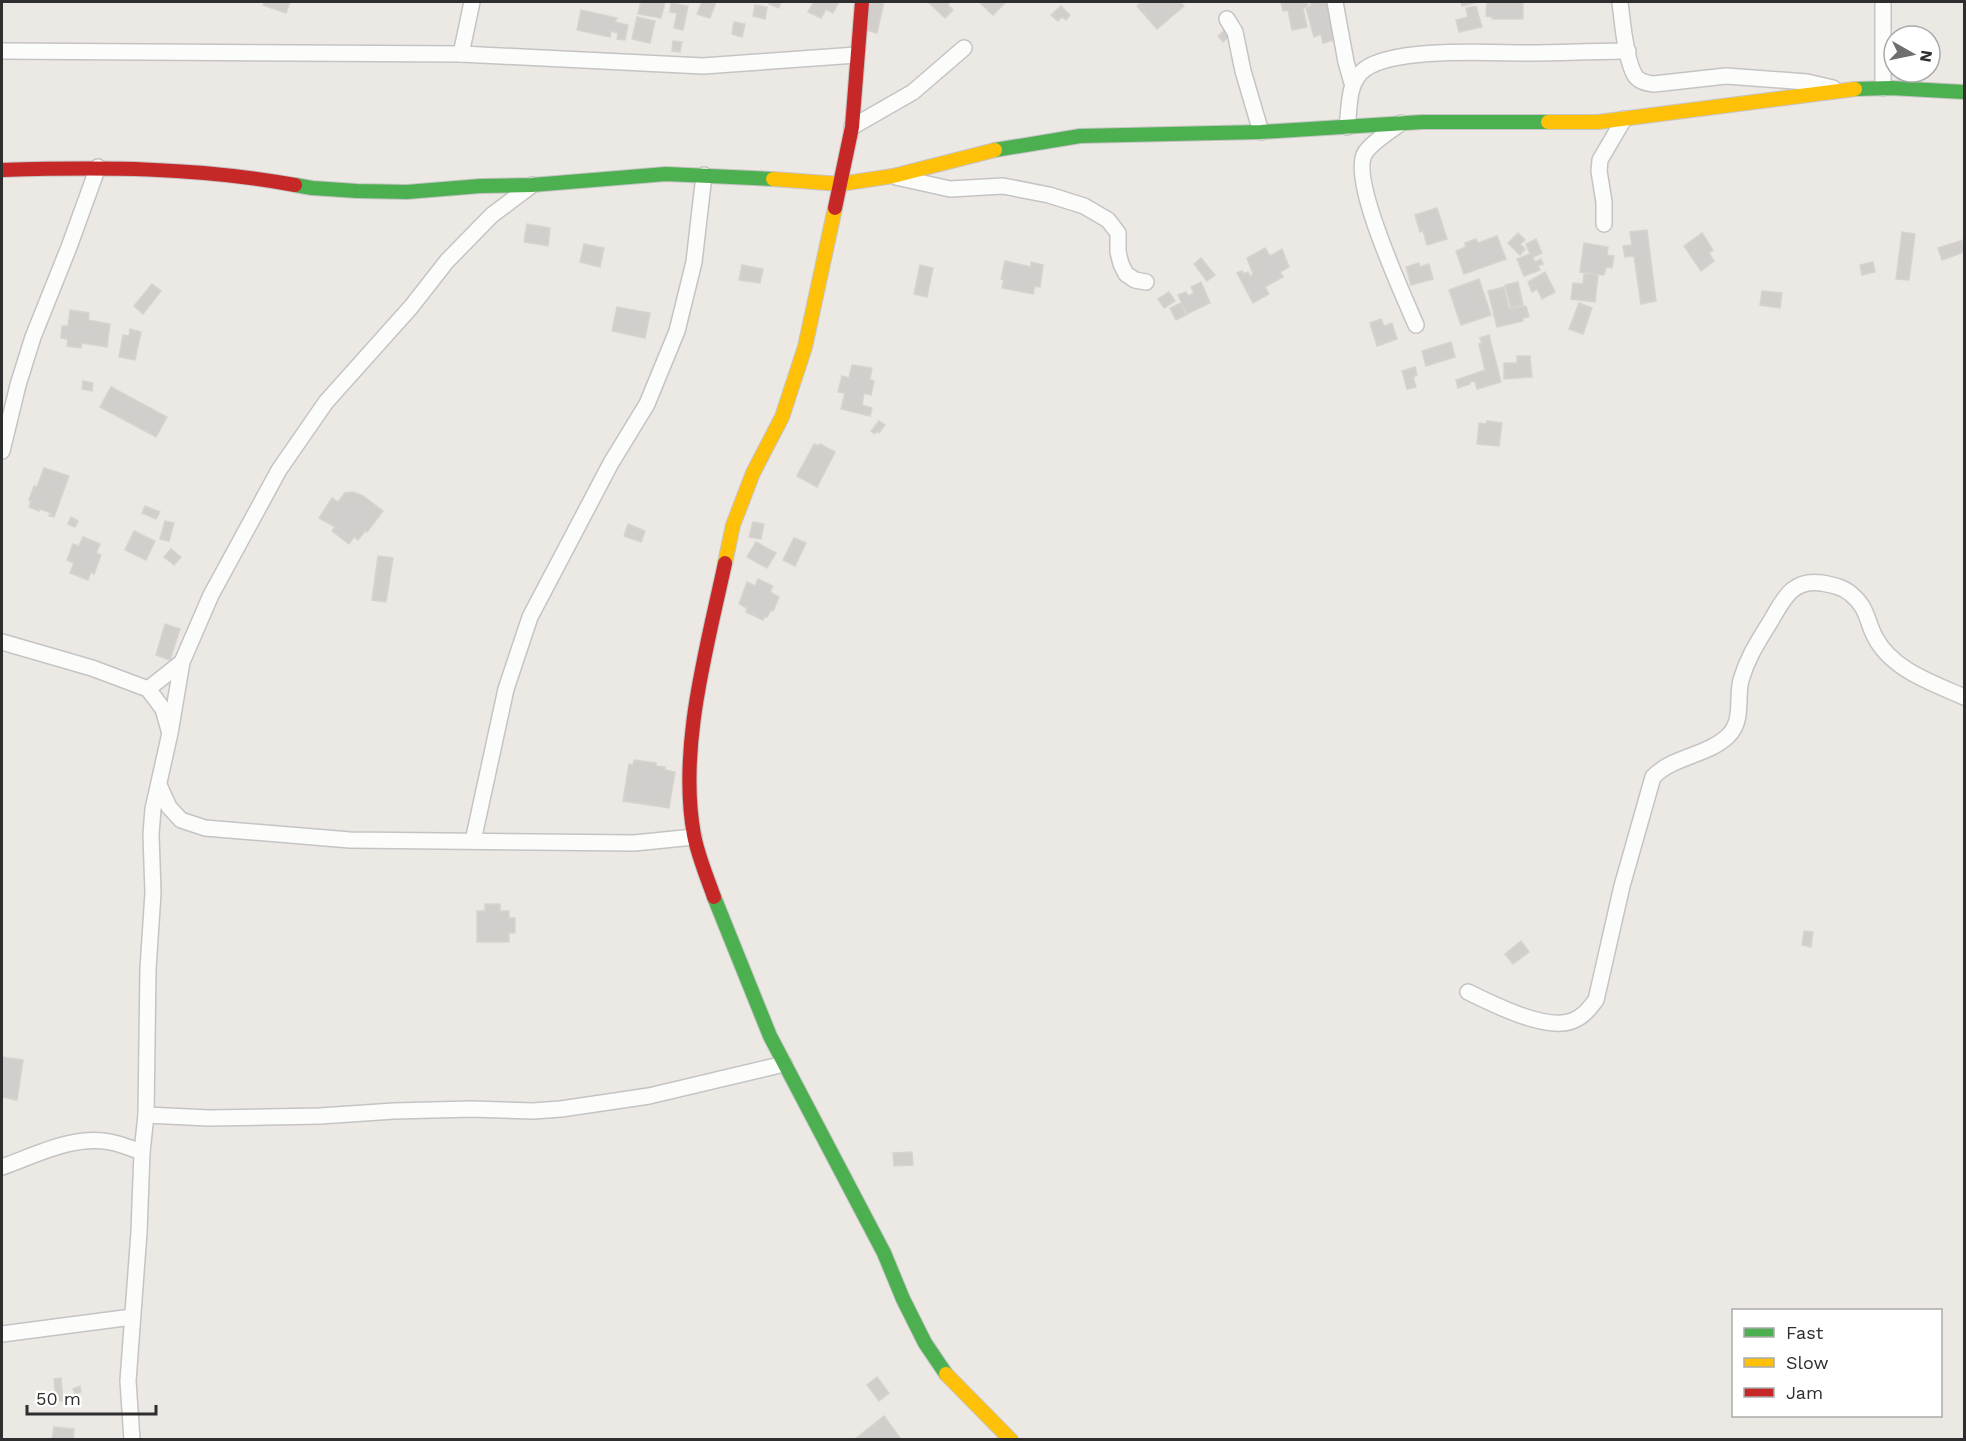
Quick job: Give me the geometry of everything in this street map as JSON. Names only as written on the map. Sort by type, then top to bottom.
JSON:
[{"type":"street","points":[[461,54],[472,2]]},
{"type":"street","points":[[862,2],[852,127],[805,346],[782,417],[753,473],[733,525],[700,680],[689,763],[689,795],[694,837],[713,894],[770,1036],[884,1253],[925,1343],[947,1375],[1011,1440]]},
{"type":"street","points":[[1335,2],[1352,83],[1347,127]]},
{"type":"street","points":[[1620,2],[1630,68],[1637,79],[1644,83],[1726,76],[1807,82],[1840,90]]},
{"type":"street","points":[[1883,2],[1883,88]]},
{"type":"street","points":[[1227,19],[1235,32],[1243,71],[1261,132]]},
{"type":"street","points":[[852,127],[913,92],[964,48]]},
{"type":"street","points":[[2,51],[461,54],[703,66],[856,55]]},
{"type":"street","points":[[1352,83],[1365,69],[1380,61],[1401,56],[1450,53],[1628,51]]},
{"type":"street","points":[[2,170],[98,167],[210,172],[312,188],[407,192],[655,175],[704,175],[840,184],[893,176],[1008,147],[1080,136],[1261,132],[1401,123],[1598,122],[1840,90],[1883,88],[1965,92]]},
{"type":"street","points":[[1604,224],[1600,160],[1624,119]]},
{"type":"street","points":[[1401,123],[1366,152],[1362,160],[1363,181],[1372,215],[1416,325]]},
{"type":"street","points":[[2,451],[18,385],[33,337],[98,167]]},
{"type":"street","points":[[473,841],[506,689],[530,616],[611,463],[647,405],[677,331],[694,262],[704,175]]},
{"type":"street","points":[[893,176],[950,189],[1003,186],[1048,195],[1084,206],[1108,220],[1118,233],[1118,252],[1126,274],[1135,280],[1146,282]]},
{"type":"street","points":[[132,1440],[128,1381],[146,1115],[148,969],[153,893],[151,834],[153,809],[170,733],[182,662],[211,595],[279,470],[326,402],[411,307],[447,261],[492,215],[532,185]]},
{"type":"street","points":[[1468,992],[1509,1012],[1561,1024],[1586,1014],[1596,1000],[1622,886],[1653,777],[1665,767],[1727,737],[1735,726],[1739,714],[1741,680],[1752,650],[1776,614],[1783,598],[1795,588],[1813,581],[1834,585],[1849,592],[1862,604],[1876,638],[1886,652],[1904,668],[1965,697]]},
{"type":"street","points":[[2,642],[92,668],[148,689],[163,709],[170,733]]},
{"type":"street","points":[[148,689],[182,662]]},
{"type":"street","points":[[159,785],[168,807],[181,820],[206,828],[350,840],[634,843],[694,837]]},
{"type":"street","points":[[146,1115],[209,1118],[320,1116],[405,1110],[532,1111],[561,1109],[648,1096],[784,1064]]},
{"type":"street","points":[[2,1167],[58,1146],[87,1140],[110,1142],[142,1152]]},
{"type":"street","points":[[2,1334],[132,1317]]},
{"type":"building","points":[[264,2],[290,2],[286,13],[263,5]]},
{"type":"building","points":[[641,2],[665,2],[661,18],[638,14]]},
{"type":"building","points":[[702,2],[716,2],[710,18],[697,14]]},
{"type":"building","points":[[770,2],[781,2],[779,8],[769,4]]},
{"type":"building","points":[[814,2],[839,2],[833,13],[826,9],[821,18],[808,12]]},
{"type":"building","points":[[868,2],[884,2],[877,33],[863,29]]},
{"type":"building","points":[[928,2],[950,2],[948,5],[953,10],[945,18]]},
{"type":"building","points":[[979,2],[1006,2],[993,15]]},
{"type":"building","points":[[1142,2],[1180,2],[1184,6],[1157,29],[1137,6]]},
{"type":"building","points":[[1281,2],[1307,2],[1308,7],[1303,8],[1307,27],[1292,30],[1288,10],[1283,11]]},
{"type":"building","points":[[1310,2],[1326,2],[1338,39],[1323,43],[1321,34],[1314,37],[1306,8],[1311,6]]},
{"type":"building","points":[[1461,2],[1475,2],[1475,3],[1462,6]]},
{"type":"building","points":[[1487,2],[1523,2],[1523,19],[1492,19],[1486,16]]},
{"type":"building","points":[[671,3],[688,6],[683,30],[674,28],[677,13],[670,12]]},
{"type":"building","points":[[755,5],[767,7],[765,19],[753,16]]},
{"type":"building","points":[[1061,6],[1070,15],[1066,20],[1062,17],[1058,21],[1051,15]]},
{"type":"building","points":[[1476,6],[1482,27],[1459,32],[1456,20],[1468,17],[1466,8]]},
{"type":"building","points":[[581,10],[617,18],[615,22],[628,25],[625,40],[617,39],[618,33],[611,31],[610,37],[577,30]]},
{"type":"building","points":[[637,17],[655,21],[650,43],[632,39]]},
{"type":"building","points":[[734,22],[745,24],[742,37],[732,34]]},
{"type":"building","points":[[1227,28],[1232,33],[1223,42],[1218,36]]},
{"type":"building","points":[[673,41],[682,42],[680,52],[672,51]]},
{"type":"building","points":[[1437,208],[1447,239],[1427,245],[1415,215]]},
{"type":"building","points":[[527,224],[550,228],[548,246],[524,242]]},
{"type":"building","points":[[1647,230],[1656,301],[1641,304],[1634,256],[1625,257],[1623,246],[1632,245],[1630,232]]},
{"type":"building","points":[[1902,232],[1915,234],[1909,280],[1896,279]]},
{"type":"building","points":[[1518,233],[1525,240],[1520,244],[1525,249],[1520,255],[1508,243]]},
{"type":"building","points":[[1702,233],[1713,250],[1709,253],[1714,261],[1701,271],[1684,246]]},
{"type":"building","points":[[1497,236],[1506,259],[1464,274],[1456,251],[1466,247],[1465,243],[1476,239],[1478,243]]},
{"type":"building","points":[[1536,239],[1542,253],[1533,257],[1535,262],[1541,259],[1543,264],[1538,266],[1540,270],[1524,276],[1517,259],[1530,254],[1526,244]]},
{"type":"building","points":[[1963,240],[1964,252],[1942,260],[1938,248]]},
{"type":"building","points":[[1584,243],[1608,247],[1607,255],[1614,256],[1612,268],[1606,267],[1604,275],[1580,272]]},
{"type":"building","points":[[584,244],[604,248],[600,267],[580,262]]},
{"type":"building","points":[[1265,248],[1270,256],[1282,249],[1289,267],[1280,272],[1283,277],[1265,287],[1269,294],[1253,303],[1237,273],[1242,271],[1244,274],[1248,272],[1250,276],[1253,274],[1247,258]]},
{"type":"building","points":[[1201,258],[1215,275],[1207,281],[1194,264]]},
{"type":"building","points":[[1005,261],[1031,267],[1031,262],[1043,265],[1040,287],[1035,286],[1033,294],[1002,288],[1004,280],[1001,279]]},
{"type":"building","points":[[1873,262],[1875,272],[1862,275],[1860,265]]},
{"type":"building","points":[[1419,263],[1420,267],[1429,264],[1433,279],[1411,285],[1406,267]]},
{"type":"building","points":[[742,265],[763,269],[760,283],[739,280]]},
{"type":"building","points":[[920,265],[933,268],[927,297],[914,294]]},
{"type":"building","points":[[1545,272],[1555,292],[1542,299],[1537,289],[1532,292],[1528,282]]},
{"type":"building","points":[[1584,274],[1598,275],[1595,302],[1571,299],[1573,283],[1583,284]]},
{"type":"building","points":[[1479,279],[1491,315],[1461,325],[1449,290]]},
{"type":"building","points":[[1201,282],[1210,303],[1187,314],[1178,295],[1186,292],[1188,296],[1194,293],[1191,287]]},
{"type":"building","points":[[1518,282],[1523,305],[1511,308],[1505,285]]},
{"type":"building","points":[[152,284],[161,291],[143,314],[134,306]]},
{"type":"building","points":[[1504,287],[1509,309],[1526,306],[1529,317],[1523,318],[1523,321],[1497,327],[1488,291]]},
{"type":"building","points":[[1762,291],[1782,293],[1780,308],[1760,305]]},
{"type":"building","points":[[1169,292],[1175,301],[1164,308],[1158,299]]},
{"type":"building","points":[[1181,303],[1186,315],[1176,320],[1170,308]]},
{"type":"building","points":[[1579,303],[1592,308],[1583,334],[1569,329]]},
{"type":"building","points":[[617,307],[650,313],[645,338],[612,331]]},
{"type":"building","points":[[70,310],[89,313],[88,320],[110,324],[107,347],[82,343],[81,348],[67,346],[68,339],[61,338],[62,326],[68,326]]},
{"type":"building","points":[[1381,319],[1384,326],[1392,323],[1397,339],[1377,346],[1370,323]]},
{"type":"building","points":[[130,329],[141,332],[135,360],[119,357],[123,335],[129,336]]},
{"type":"building","points":[[1489,335],[1501,382],[1477,389],[1475,381],[1458,388],[1456,380],[1485,370],[1479,344],[1482,343],[1480,338]]},
{"type":"building","points":[[1451,342],[1455,357],[1426,366],[1422,351]]},
{"type":"building","points":[[1517,356],[1530,356],[1532,377],[1504,379],[1504,363],[1517,363]]},
{"type":"building","points":[[852,365],[872,368],[868,379],[874,381],[871,395],[864,393],[862,405],[872,408],[870,416],[841,409],[845,393],[838,392],[842,376],[849,378]]},
{"type":"building","points":[[1415,367],[1417,375],[1413,377],[1416,387],[1407,389],[1402,371]]},
{"type":"building","points":[[83,381],[93,383],[92,391],[82,389]]},
{"type":"building","points":[[111,387],[167,417],[156,437],[100,407]]},
{"type":"building","points":[[879,421],[885,425],[879,433],[877,431],[875,434],[871,431]]},
{"type":"building","points":[[1487,421],[1502,423],[1499,446],[1477,444],[1479,423],[1486,424]]},
{"type":"building","points":[[814,444],[818,446],[820,444],[835,452],[817,487],[797,476]]},
{"type":"building","points":[[44,468],[69,476],[54,517],[49,516],[51,513],[29,507],[34,486],[37,487]]},
{"type":"building","points":[[353,492],[363,496],[383,511],[367,532],[365,531],[358,540],[354,537],[349,544],[332,531],[335,527],[319,518],[332,498],[338,502],[345,493]]},
{"type":"building","points":[[145,506],[160,512],[156,519],[142,513]]},
{"type":"building","points":[[71,517],[78,521],[75,527],[68,524]]},
{"type":"building","points":[[165,521],[174,523],[169,541],[160,539]]},
{"type":"building","points":[[753,522],[764,524],[761,539],[749,537]]},
{"type":"building","points":[[628,524],[645,531],[641,542],[624,536]]},
{"type":"building","points":[[134,531],[155,541],[146,560],[125,550]]},
{"type":"building","points":[[83,537],[100,544],[96,553],[101,555],[94,574],[91,572],[88,580],[70,573],[74,563],[67,560],[73,544],[79,546]]},
{"type":"building","points":[[794,538],[806,543],[795,566],[783,560]]},
{"type":"building","points":[[756,542],[776,553],[767,568],[747,557]]},
{"type":"building","points":[[171,549],[181,557],[174,565],[164,557]]},
{"type":"building","points":[[378,556],[393,558],[386,602],[372,600]]},
{"type":"building","points":[[758,579],[773,586],[770,592],[779,597],[773,611],[771,610],[763,620],[746,612],[747,608],[739,604],[747,582],[755,586]]},
{"type":"building","points":[[165,624],[180,629],[170,660],[156,655]]},
{"type":"building","points":[[634,760],[656,763],[656,766],[675,772],[669,808],[623,801],[629,764],[633,765]]},
{"type":"building","points":[[485,904],[500,904],[500,911],[509,911],[509,918],[515,918],[515,933],[509,933],[509,942],[477,942],[477,911],[485,911]]},
{"type":"building","points":[[1804,931],[1813,932],[1811,947],[1802,945]]},
{"type":"building","points":[[1521,941],[1529,952],[1513,964],[1505,954]]},
{"type":"building","points":[[2,1057],[23,1060],[17,1100],[2,1097]]},
{"type":"building","points":[[912,1152],[913,1165],[894,1166],[893,1153]]},
{"type":"building","points":[[877,1377],[889,1393],[879,1401],[867,1385]]},
{"type":"building","points":[[61,1378],[63,1401],[56,1401],[54,1379]]},
{"type":"building","points":[[80,1386],[81,1392],[75,1394],[73,1389]]},
{"type":"building","points":[[79,1396],[81,1403],[76,1404],[74,1397]]},
{"type":"building","points":[[884,1416],[900,1438],[854,1440]]},
{"type":"building","points":[[54,1427],[74,1429],[73,1440],[52,1440]]},
{"type":"traffic: fast","points":[[1855,89],[1891,88],[1964,92]]},
{"type":"traffic: fast","points":[[995,150],[1080,136],[1261,132],[1422,122],[1548,122]]},
{"type":"traffic: fast","points":[[295,185],[357,191],[407,192],[666,174],[773,179]]},
{"type":"traffic: fast","points":[[714,897],[770,1036],[884,1253],[925,1343],[946,1374]]},
{"type":"traffic: slow","points":[[1548,122],[1598,122],[1855,89]]},
{"type":"traffic: slow","points":[[773,179],[840,184],[893,176],[995,150]]},
{"type":"traffic: slow","points":[[725,563],[733,525],[753,473],[782,417],[805,347],[835,208]]},
{"type":"traffic: slow","points":[[946,1374],[1011,1440]]},
{"type":"traffic: jam","points":[[835,208],[852,127],[862,2]]},
{"type":"traffic: jam","points":[[2,170],[149,170],[222,175],[295,185]]},
{"type":"traffic: jam","points":[[714,897],[694,835],[690,802],[690,768],[697,698],[725,563]]}]
